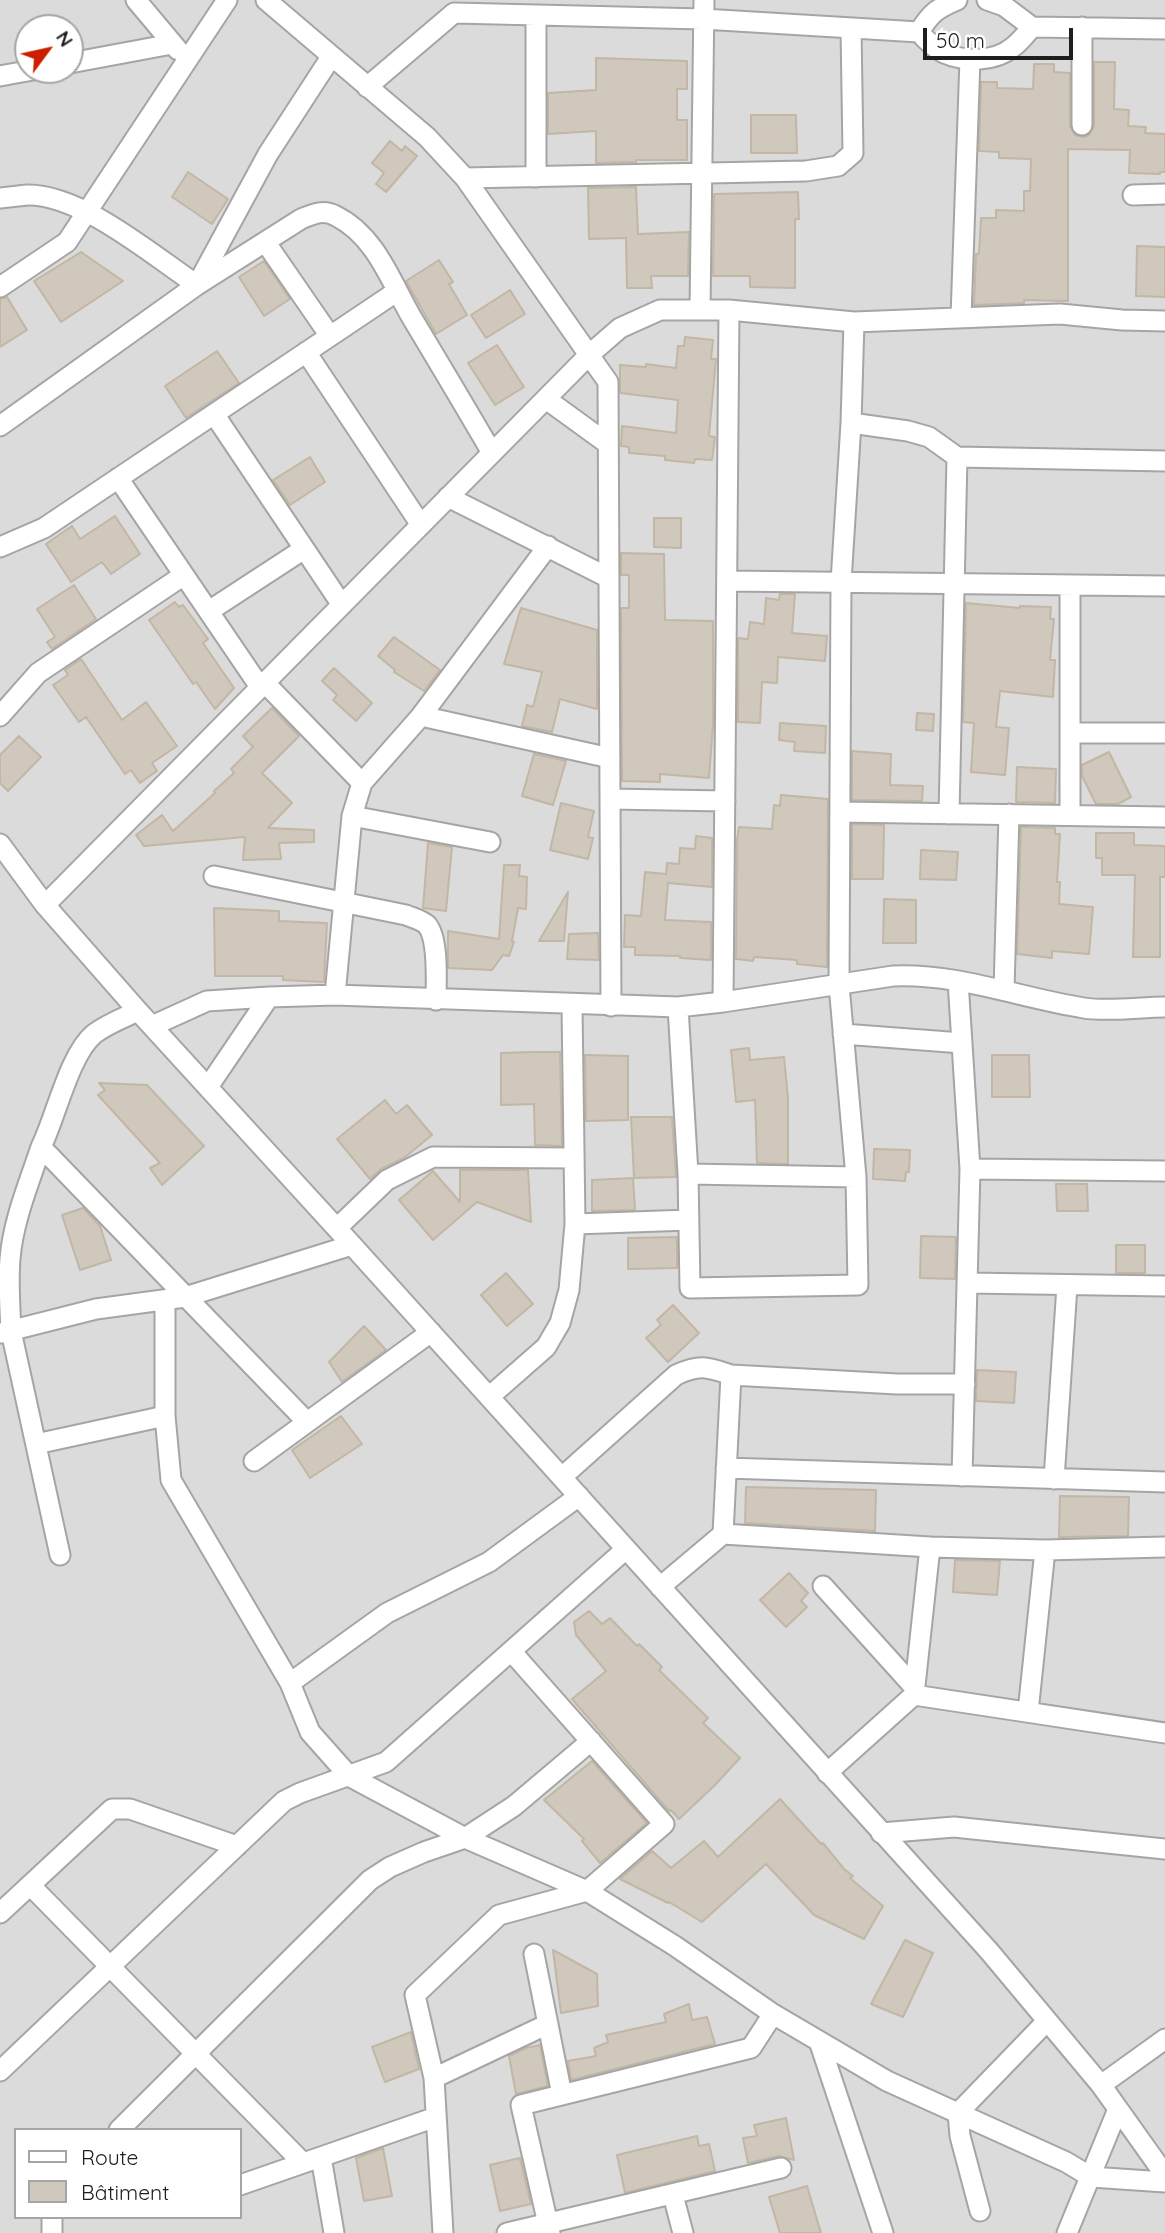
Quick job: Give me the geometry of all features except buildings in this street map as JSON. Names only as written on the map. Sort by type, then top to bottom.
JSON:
[{"type":"street","points":[[136,0],[187,61]]},
{"type":"street","points":[[0,287],[67,242],[227,0]]},
{"type":"street","points":[[266,0],[427,137],[465,178],[608,382],[611,1006]]},
{"type":"street","points":[[919,32],[936,9],[957,0]]},
{"type":"street","points":[[987,0],[1004,6],[1032,27],[1165,29]]},
{"type":"street","points":[[367,87],[453,6],[536,15],[704,9],[851,29],[919,32],[946,54],[970,60],[1004,53],[1032,27]]},
{"type":"street","points":[[700,310],[704,9]]},
{"type":"street","points":[[536,15],[536,177]]},
{"type":"street","points":[[1082,27],[1082,125]]},
{"type":"street","points":[[465,178],[806,171],[838,166],[853,153],[851,29]]},
{"type":"street","points":[[84,60],[172,44]]},
{"type":"street","points":[[197,285],[268,154],[331,57]]},
{"type":"street","points":[[961,317],[970,60]]},
{"type":"street","points":[[1133,195],[1165,194]]},
{"type":"street","points":[[0,198],[29,195],[57,200],[88,211],[197,285]]},
{"type":"street","points":[[0,426],[197,285],[318,211],[335,215],[360,233],[381,259],[396,292],[492,453]]},
{"type":"street","points":[[266,243],[330,336]]},
{"type":"street","points":[[0,547],[44,528],[396,292]]},
{"type":"street","points":[[45,905],[590,354],[620,328],[660,310],[729,310],[853,322],[1060,314],[1165,321]]},
{"type":"street","points":[[723,1002],[729,310]]},
{"type":"street","points":[[678,1007],[688,1174],[690,1288],[858,1285],[856,1177],[839,985],[841,582],[851,422],[853,322]]},
{"type":"street","points":[[306,352],[421,524]]},
{"type":"street","points":[[546,399],[608,444]]},
{"type":"street","points":[[214,415],[342,604]]},
{"type":"street","points":[[851,422],[908,431],[929,438],[957,457],[1165,461]]},
{"type":"street","points":[[949,814],[957,457]]},
{"type":"street","points":[[118,478],[263,685],[362,783]]},
{"type":"street","points":[[449,497],[609,578]]},
{"type":"street","points":[[335,995],[352,816],[362,783],[421,716],[548,546]]},
{"type":"street","points":[[209,611],[304,549]]},
{"type":"street","points":[[0,716],[38,673],[184,575]]},
{"type":"street","points":[[727,581],[1165,586]]},
{"type":"street","points":[[1070,585],[1070,816]]},
{"type":"street","points":[[421,716],[610,758]]},
{"type":"street","points":[[1070,733],[1165,733]]},
{"type":"street","points":[[610,799],[725,801]]},
{"type":"street","points":[[840,812],[1165,817]]},
{"type":"street","points":[[1004,990],[1009,814]]},
{"type":"street","points":[[352,816],[490,842]]},
{"type":"street","points":[[0,844],[45,905],[138,1011],[989,1951],[1156,2154],[1165,2175]]},
{"type":"street","points":[[214,876],[406,915],[428,926],[434,949],[436,1000]]},
{"type":"street","points":[[152,1026],[207,1001],[335,995],[678,1007],[893,976],[918,975],[1004,990],[1087,1009],[1165,1007]]},
{"type":"street","points":[[958,981],[970,1169],[962,1476]]},
{"type":"street","points":[[208,1087],[269,997]]},
{"type":"street","points":[[489,1397],[546,1348],[560,1323],[569,1290],[575,1224],[572,1005]]},
{"type":"street","points":[[60,1555],[36,1444],[5,1332],[10,1257],[17,1222],[41,1147],[81,1051],[93,1035],[138,1011]]},
{"type":"street","points":[[843,1034],[962,1043]]},
{"type":"street","points":[[41,1147],[175,1298],[307,1422]]},
{"type":"street","points":[[337,1228],[387,1180],[433,1157],[574,1158]]},
{"type":"street","points":[[970,1169],[1165,1171]]},
{"type":"street","points":[[688,1174],[856,1177]]},
{"type":"street","points":[[575,1224],[689,1220]]},
{"type":"street","points":[[5,1332],[96,1309],[175,1298],[352,1245]]},
{"type":"street","points":[[967,1283],[1165,1286]]},
{"type":"street","points":[[1054,1479],[1067,1286]]},
{"type":"street","points":[[175,1298],[164,1416],[171,1480],[290,1683],[310,1732],[349,1776],[465,1838],[587,1891],[675,1946],[773,2014],[887,2081],[1066,2162],[1091,2177],[1165,2182]]},
{"type":"street","points":[[254,1461],[431,1332]]},
{"type":"street","points":[[562,1477],[676,1375],[702,1366],[731,1375],[897,1384],[965,1384]]},
{"type":"street","points":[[723,1534],[731,1375]]},
{"type":"street","points":[[36,1444],[164,1416]]},
{"type":"street","points":[[726,1468],[1165,1482]]},
{"type":"street","points":[[290,1683],[387,1613],[489,1562],[579,1496]]},
{"type":"street","points":[[660,1587],[723,1534],[930,1547],[1045,1550],[1165,1547]]},
{"type":"street","points":[[827,1773],[915,1691],[930,1547]]},
{"type":"street","points":[[0,2071],[284,1801],[386,1762],[626,1549]]},
{"type":"street","points":[[1028,1713],[1045,1550]]},
{"type":"street","points":[[823,1586],[915,1691],[1028,1713],[1165,1732]]},
{"type":"street","points":[[443,2233],[434,2078],[415,1995],[499,1915],[587,1891],[664,1824],[511,1651]]},
{"type":"street","points":[[121,2128],[370,1880],[390,1867],[465,1838],[514,1806],[591,1741]]},
{"type":"street","points":[[0,1913],[112,1809],[130,1809],[237,1846]]},
{"type":"street","points":[[881,1833],[954,1828],[1165,1849]]},
{"type":"street","points":[[30,1885],[195,2054],[312,2160],[334,2233]]},
{"type":"street","points":[[534,1954],[562,2095]]},
{"type":"street","points":[[549,2228],[521,2105],[751,2048],[773,2014]]},
{"type":"street","points":[[981,2211],[960,2136],[958,2113],[1047,2021]]},
{"type":"street","points":[[434,2078],[548,2024]]},
{"type":"street","points":[[1101,2085],[1165,2039]]},
{"type":"street","points":[[819,2040],[883,2233]]},
{"type":"street","points":[[1067,2233],[1118,2109]]},
{"type":"street","points":[[242,2184],[436,2117]]},
{"type":"street","points":[[507,2233],[549,2228],[781,2168]]},
{"type":"street","points":[[673,2195],[683,2233]]},
{"type":"shaded area","points":[[0,0],[1165,0],[1165,2233],[0,2233]]}]
